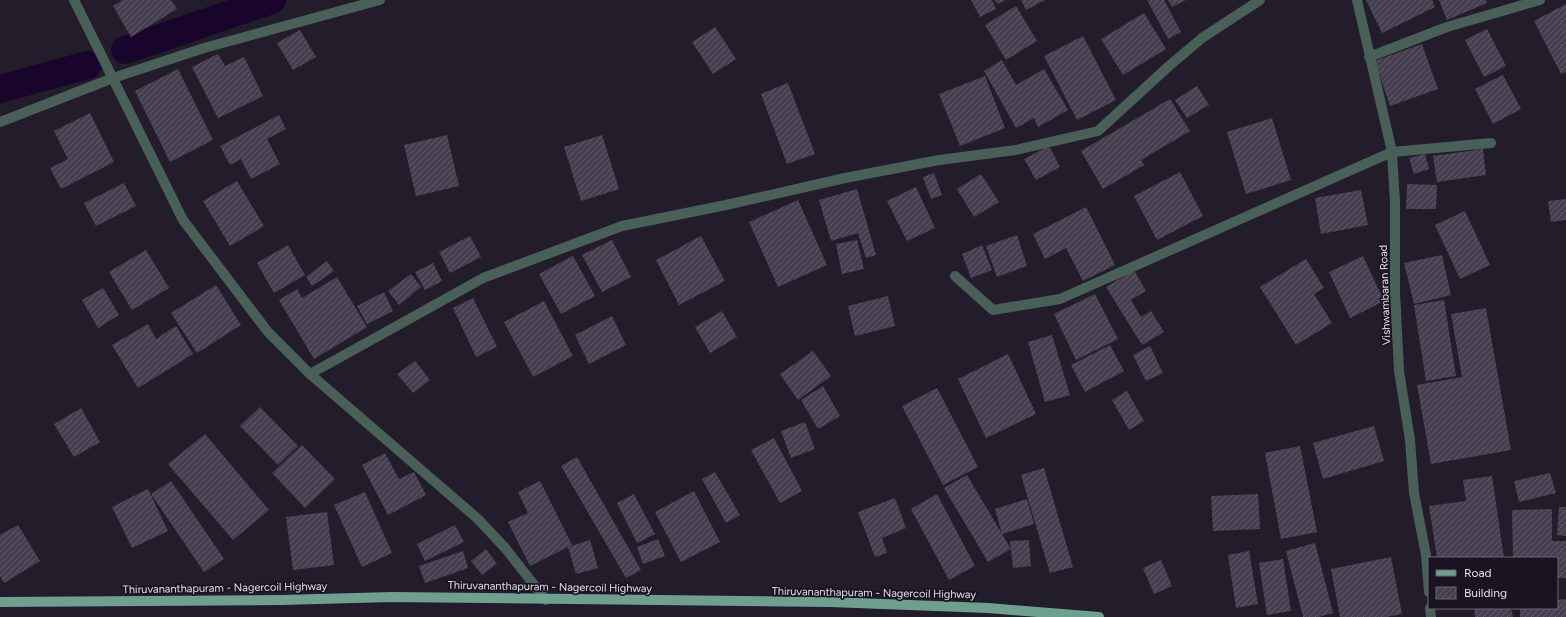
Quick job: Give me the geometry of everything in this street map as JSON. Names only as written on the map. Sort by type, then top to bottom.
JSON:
[{"type":"main road","name":"Thiruvananthapuram - Nagercoil Highway","points":[[0,602],[282,600],[390,597],[838,603],[988,608],[1099,617]]},
{"type":"street","points":[[74,0],[183,220],[268,332],[310,374],[478,519],[506,549],[546,600]]},
{"type":"street","points":[[0,122],[113,78],[204,48],[380,0]]},
{"type":"street","points":[[310,374],[483,278],[622,226],[726,205],[845,178],[939,160],[1016,150],[1098,131],[1202,38],[1260,0]]},
{"type":"street","name":"Vishwambaran Road","points":[[1357,0],[1392,152],[1395,203],[1395,292],[1399,371],[1410,440],[1414,493],[1426,555],[1428,580]]},
{"type":"street","points":[[1369,57],[1447,27],[1540,0]]},
{"type":"street","points":[[955,276],[993,310],[1060,299],[1392,152],[1491,143]]},
{"type":"building","points":[[123,0],[171,0],[177,9],[131,37],[113,6]]},
{"type":"building","points":[[971,0],[992,0],[996,9],[980,17]]},
{"type":"building","points":[[995,0],[1006,0],[997,4]]},
{"type":"building","points":[[1021,0],[1045,0],[1026,10]]},
{"type":"building","points":[[1147,0],[1164,0],[1181,32],[1168,39]]},
{"type":"building","points":[[1168,0],[1186,0],[1172,7]]},
{"type":"building","points":[[1366,0],[1432,0],[1435,7],[1382,33]]},
{"type":"building","points":[[1439,0],[1486,0],[1487,3],[1447,20]]},
{"type":"building","points":[[1566,4],[1566,72],[1561,74],[1534,21]]},
{"type":"building","points":[[1016,6],[1037,41],[1006,60],[985,25]]},
{"type":"building","points":[[1144,13],[1166,49],[1123,75],[1101,39]]},
{"type":"building","points":[[715,27],[736,59],[713,74],[692,42]]},
{"type":"building","points":[[1487,29],[1506,66],[1484,77],[1465,40]]},
{"type":"building","points":[[300,30],[316,57],[293,70],[277,43]]},
{"type":"building","points":[[1083,36],[1116,100],[1077,120],[1044,56]]},
{"type":"building","points":[[1422,44],[1438,89],[1390,106],[1375,61]]},
{"type":"building","points":[[218,54],[225,66],[244,57],[263,96],[218,118],[192,67]]},
{"type":"building","points":[[1002,60],[1016,85],[1044,69],[1068,110],[1038,127],[1034,118],[1016,128],[984,71]]},
{"type":"building","points":[[178,69],[213,140],[170,162],[135,91]]},
{"type":"building","points":[[1503,75],[1521,109],[1493,124],[1475,89]]},
{"type":"building","points":[[985,76],[1005,128],[960,146],[939,94]]},
{"type":"building","points":[[788,83],[815,154],[787,164],[761,94]]},
{"type":"building","points":[[1197,86],[1209,105],[1187,118],[1175,100]]},
{"type":"building","points":[[1170,99],[1190,131],[1141,160],[1144,165],[1103,189],[1081,151]]},
{"type":"building","points":[[90,113],[114,162],[61,189],[50,168],[68,159],[54,131]]},
{"type":"building","points":[[279,115],[286,129],[267,139],[280,164],[251,179],[241,159],[230,165],[220,146]]},
{"type":"building","points":[[1272,118],[1291,180],[1246,194],[1227,132]]},
{"type":"building","points":[[447,135],[459,186],[416,196],[404,145]]},
{"type":"building","points":[[602,135],[619,189],[581,201],[564,147]]},
{"type":"building","points":[[1049,146],[1060,167],[1036,180],[1024,159]]},
{"type":"building","points":[[1483,149],[1486,175],[1437,182],[1433,156]]},
{"type":"building","points":[[1425,154],[1429,169],[1414,174],[1409,158]]},
{"type":"building","points":[[1180,172],[1203,216],[1157,240],[1134,196]]},
{"type":"building","points":[[934,173],[942,195],[931,199],[923,177]]},
{"type":"building","points":[[981,174],[999,202],[974,217],[957,189]]},
{"type":"building","points":[[237,181],[264,226],[230,246],[203,201]]},
{"type":"building","points":[[124,183],[136,206],[96,226],[84,203]]},
{"type":"building","points":[[1407,184],[1437,185],[1436,209],[1406,209]]},
{"type":"building","points":[[916,187],[935,228],[907,241],[887,201]]},
{"type":"building","points":[[857,189],[876,255],[866,258],[858,233],[831,241],[819,200]]},
{"type":"building","points":[[1361,190],[1368,225],[1321,234],[1315,198]]},
{"type":"building","points":[[1566,199],[1566,220],[1551,222],[1548,201]]},
{"type":"building","points":[[798,200],[827,265],[778,287],[749,222]]},
{"type":"building","points":[[1086,207],[1115,265],[1083,281],[1066,248],[1045,259],[1033,234]]},
{"type":"building","points":[[1465,211],[1490,265],[1460,279],[1435,225]]},
{"type":"building","points":[[1017,235],[1027,266],[997,277],[986,246]]},
{"type":"building","points":[[470,236],[481,257],[450,273],[439,252]]},
{"type":"building","points":[[701,236],[725,281],[679,305],[656,260]]},
{"type":"building","points":[[612,240],[631,277],[602,292],[582,255]]},
{"type":"building","points":[[857,240],[864,269],[842,274],[836,244]]},
{"type":"building","points":[[288,245],[305,275],[274,293],[257,263]]},
{"type":"building","points":[[982,245],[992,270],[971,278],[962,254]]},
{"type":"building","points":[[146,250],[169,288],[132,310],[109,272]]},
{"type":"building","points":[[1442,255],[1451,295],[1414,304],[1404,263]]},
{"type":"building","points":[[573,256],[595,296],[561,314],[539,274]]},
{"type":"building","points":[[1363,256],[1384,301],[1350,318],[1329,272]]},
{"type":"building","points":[[1306,259],[1324,288],[1314,294],[1332,323],[1296,345],[1260,287]]},
{"type":"building","points":[[327,261],[334,271],[312,286],[306,277]]},
{"type":"building","points":[[433,263],[442,281],[425,290],[415,272]]},
{"type":"building","points":[[1134,270],[1146,291],[1131,300],[1141,317],[1151,311],[1164,332],[1142,345],[1106,287]]},
{"type":"building","points":[[411,274],[421,287],[399,305],[388,291]]},
{"type":"building","points":[[337,277],[367,327],[314,359],[279,300],[297,289],[302,298]]},
{"type":"building","points":[[216,285],[241,325],[197,353],[171,313]]},
{"type":"building","points":[[103,288],[119,315],[98,328],[82,300]]},
{"type":"building","points":[[384,292],[393,311],[367,324],[357,306]]},
{"type":"building","points":[[1095,294],[1118,339],[1076,360],[1054,314]]},
{"type":"building","points":[[888,296],[895,326],[855,336],[848,306]]},
{"type":"building","points":[[473,298],[497,347],[476,357],[453,308]]},
{"type":"building","points":[[1444,300],[1456,376],[1426,381],[1414,305]]},
{"type":"building","points":[[544,301],[573,356],[533,377],[504,322]]},
{"type":"building","points":[[1486,308],[1511,450],[1431,464],[1417,385],[1462,377],[1451,314]]},
{"type":"building","points":[[722,311],[737,337],[710,353],[695,327]]},
{"type":"building","points":[[612,316],[626,345],[589,364],[575,335]]},
{"type":"building","points":[[148,324],[156,339],[176,326],[193,354],[138,388],[112,345]]},
{"type":"building","points":[[1052,335],[1070,395],[1045,402],[1028,342]]},
{"type":"building","points":[[1110,345],[1124,371],[1085,392],[1071,365]]},
{"type":"building","points":[[1150,346],[1163,373],[1146,381],[1133,355]]},
{"type":"building","points":[[813,351],[831,376],[798,400],[780,374]]},
{"type":"building","points":[[1008,354],[1036,414],[986,438],[958,379]]},
{"type":"building","points":[[415,361],[430,380],[413,393],[397,374]]},
{"type":"building","points":[[823,386],[840,416],[818,429],[801,400]]},
{"type":"building","points":[[937,388],[978,467],[943,485],[902,406]]},
{"type":"building","points":[[1127,391],[1144,421],[1129,430],[1112,400]]},
{"type":"building","points":[[260,407],[298,446],[278,465],[240,426]]},
{"type":"building","points":[[81,408],[100,442],[74,457],[54,424]]},
{"type":"building","points":[[805,422],[815,449],[791,458],[781,431]]},
{"type":"building","points":[[1374,426],[1384,461],[1323,479],[1313,443]]},
{"type":"building","points":[[205,434],[269,510],[233,540],[168,464]]},
{"type":"building","points":[[774,438],[802,491],[780,503],[751,450]]},
{"type":"building","points":[[302,445],[335,479],[305,508],[272,473]]},
{"type":"building","points":[[1300,446],[1317,532],[1281,539],[1265,453]]},
{"type":"building","points":[[385,453],[399,479],[414,472],[426,495],[388,515],[362,465]]},
{"type":"building","points":[[577,457],[641,570],[626,578],[561,466]]},
{"type":"building","points":[[1044,468],[1073,567],[1050,573],[1021,475]]},
{"type":"building","points":[[715,472],[740,515],[726,523],[702,479]]},
{"type":"building","points":[[1550,473],[1556,493],[1519,502],[1514,481]]},
{"type":"building","points":[[967,475],[1011,549],[988,562],[944,488]]},
{"type":"building","points":[[1492,476],[1504,557],[1437,557],[1429,506],[1466,501],[1463,480]]},
{"type":"building","points":[[171,481],[224,559],[204,572],[151,494]]},
{"type":"building","points":[[540,481],[572,545],[530,566],[508,522],[528,513],[518,492]]},
{"type":"building","points":[[148,489],[168,531],[132,548],[112,507]]},
{"type":"building","points":[[694,491],[720,542],[681,562],[655,512]]},
{"type":"building","points":[[365,492],[392,553],[362,567],[334,505]]},
{"type":"building","points":[[634,494],[655,534],[637,543],[617,503]]},
{"type":"building","points":[[937,494],[975,566],[949,580],[911,509]]},
{"type":"building","points":[[1258,494],[1260,529],[1213,531],[1211,496]]},
{"type":"building","points":[[895,498],[906,528],[882,538],[887,553],[875,557],[858,512]]},
{"type":"building","points":[[1027,499],[1034,524],[1002,534],[995,509]]},
{"type":"building","points":[[1559,507],[1566,507],[1566,536],[1557,535]]},
{"type":"building","points":[[1552,509],[1552,541],[1566,541],[1566,578],[1558,578],[1558,557],[1513,557],[1512,510]]},
{"type":"building","points":[[327,512],[334,565],[293,570],[286,517]]},
{"type":"building","points":[[18,525],[40,561],[4,583],[0,576],[0,535]]},
{"type":"building","points":[[455,525],[464,542],[425,561],[417,544]]},
{"type":"building","points":[[658,539],[665,556],[643,564],[637,547]]},
{"type":"building","points":[[590,540],[598,568],[576,574],[568,547]]},
{"type":"building","points":[[1029,540],[1031,566],[1013,568],[1010,541]]},
{"type":"building","points":[[1315,543],[1333,613],[1319,617],[1303,617],[1286,551]]},
{"type":"building","points":[[486,549],[497,564],[482,575],[471,561]]},
{"type":"building","points":[[463,551],[468,568],[425,583],[419,566]]},
{"type":"building","points":[[1249,551],[1258,604],[1236,608],[1228,555]]},
{"type":"building","points":[[1391,557],[1402,614],[1386,617],[1340,617],[1331,569]]},
{"type":"building","points":[[1283,559],[1291,611],[1267,615],[1259,563]]},
{"type":"building","points":[[1161,560],[1172,586],[1154,594],[1143,568]]},
{"type":"building","points":[[1566,599],[1566,617],[1520,617],[1520,609],[1558,609],[1558,600]]},
{"type":"building","points":[[1474,609],[1511,609],[1513,617],[1475,617]]},
{"type":"waterway","points":[[125,50],[272,0]]},
{"type":"waterway","points":[[0,89],[88,65]]}]
